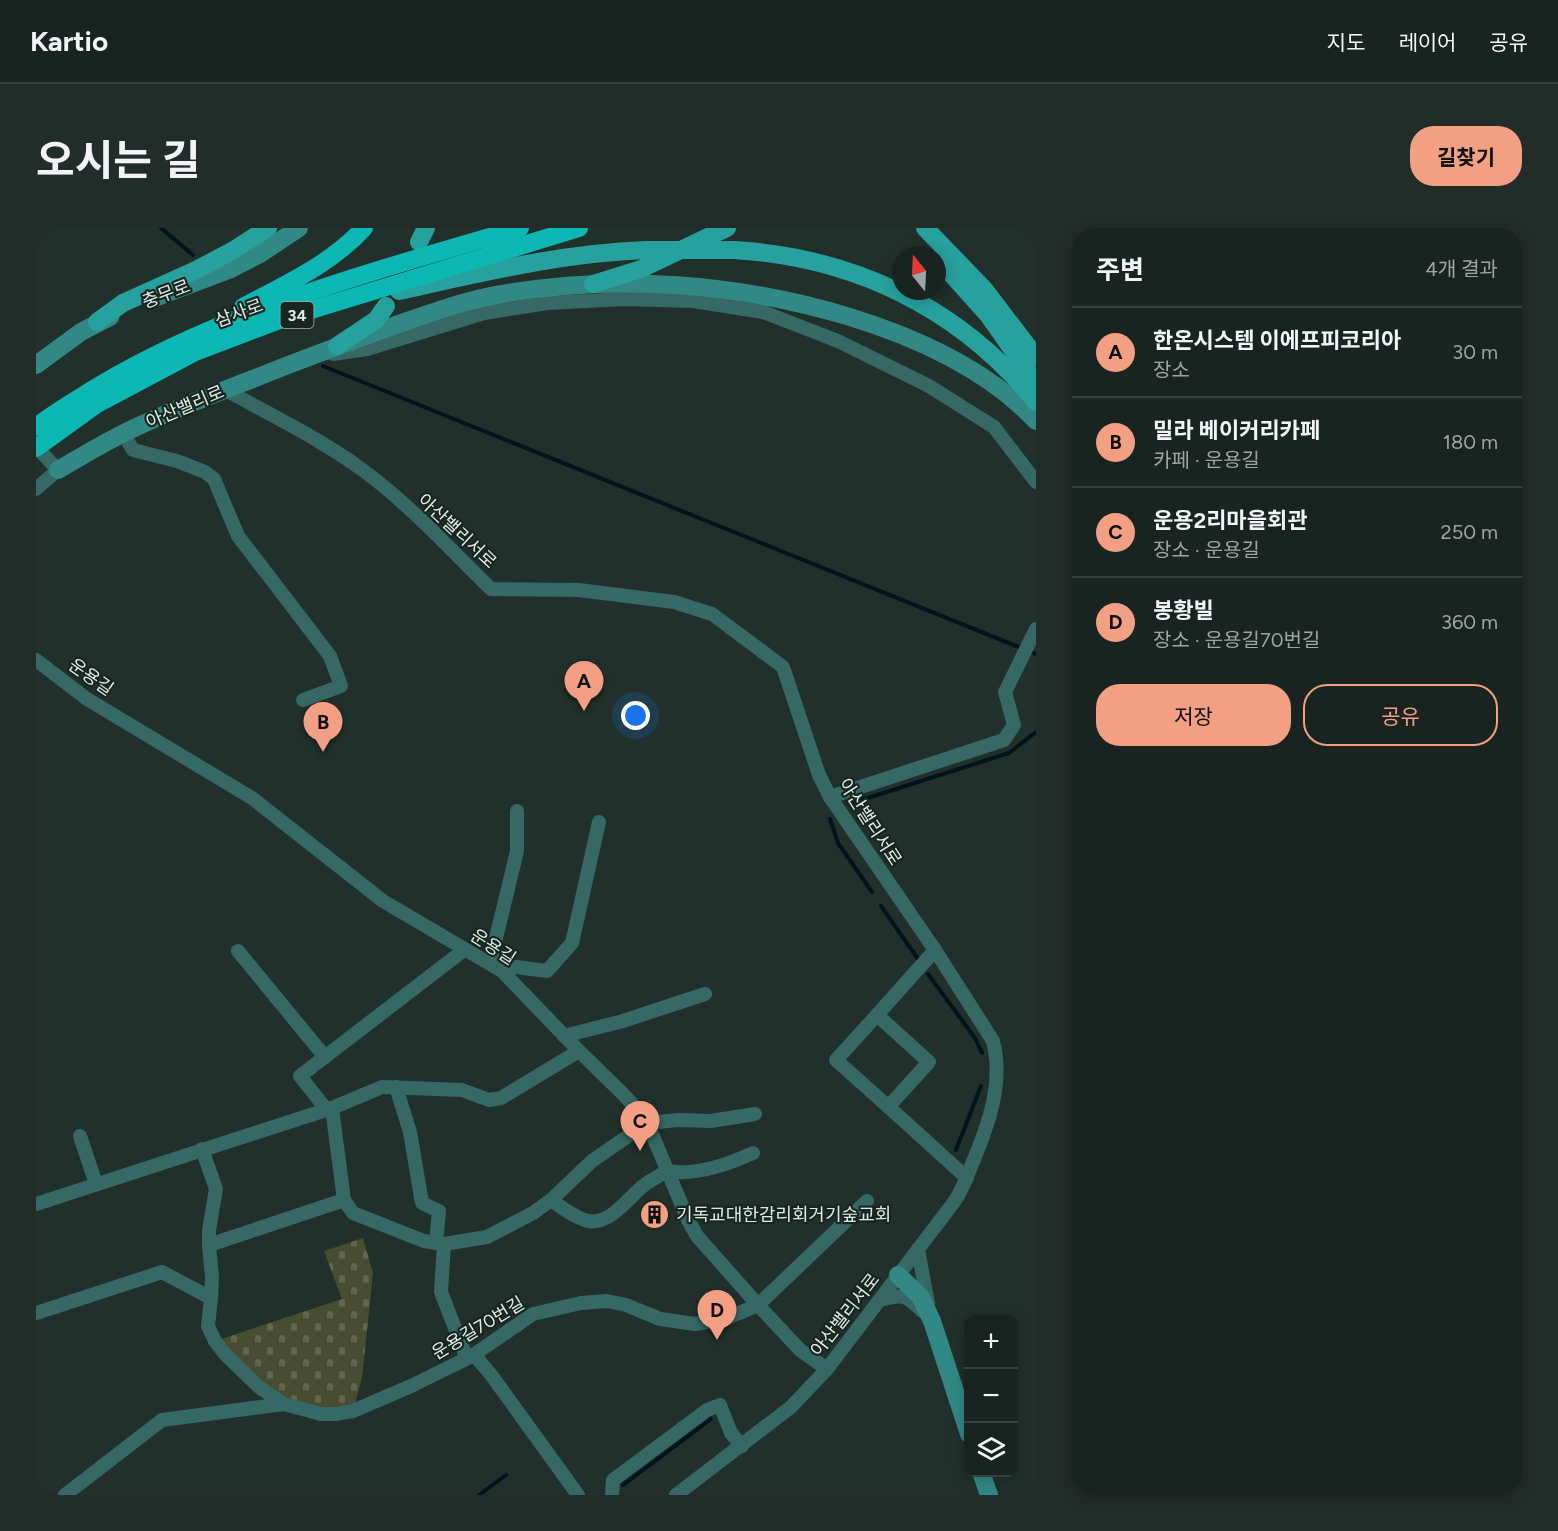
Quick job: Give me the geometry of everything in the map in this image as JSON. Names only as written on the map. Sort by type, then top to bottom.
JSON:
[{"type":"highway","points":[[134,365],[320,265],[342,250],[364,228]]},
{"type":"highway","name":"삼사로","points":[[36,427],[134,365],[186,339],[300,296],[520,228]]},
{"type":"highway","name":"삼사로","points":[[40,451],[98,404],[195,352],[261,327],[579,228]]},
{"type":"main road","points":[[97,322],[123,303],[196,270],[232,251],[267,228]]},
{"type":"main road","points":[[593,284],[640,269],[727,228]]},
{"type":"main road","points":[[909,228],[926,246]]},
{"type":"main road","points":[[925,228],[984,289],[1036,357]]},
{"type":"main road","points":[[324,307],[540,261],[597,253],[646,250],[763,252],[814,260],[856,273],[901,292],[935,312],[978,344],[1002,365],[1036,402]]},
{"type":"main road","points":[[946,267],[989,316],[1036,383]]},
{"type":"main road","points":[[337,346],[376,320],[386,306]]},
{"type":"street","name":"충무로","points":[[36,365],[97,322],[170,291],[231,269],[260,254],[298,228]]},
{"type":"street","name":"아산밸리로","points":[[58,470],[123,433],[337,346],[432,313],[501,294],[593,284],[652,285],[738,291],[792,301],[869,323],[943,354],[979,373],[1003,390],[1036,421]]},
{"type":"street","points":[[304,358],[367,349],[484,313],[548,303],[624,299],[716,304],[763,312],[838,341],[929,386],[994,428],[1036,482]]},
{"type":"street","name":"아산밸리서로","points":[[226,390],[308,435],[364,471],[491,589],[579,590],[674,602],[712,614],[783,667],[819,775],[830,796],[935,950],[993,1041],[997,1056],[990,1117],[967,1178],[954,1202],[827,1369],[790,1407],[676,1495]]},
{"type":"street","points":[[123,433],[133,450],[177,461],[205,472],[213,479],[238,536],[330,656],[341,686],[303,700]]},
{"type":"street","points":[[36,489],[58,470],[40,451]]},
{"type":"street","points":[[830,796],[1004,740],[1014,725],[1005,692],[1036,629]]},
{"type":"street","name":"운용길","points":[[36,660],[87,699],[252,798],[383,901],[502,971],[624,1095],[647,1123],[697,1236],[800,1350],[827,1369]]},
{"type":"street","points":[[490,963],[518,851],[517,811]]},
{"type":"street","points":[[502,971],[516,967],[546,971],[572,943],[599,822]]},
{"type":"street","points":[[464,950],[300,1076],[329,1108],[344,1200],[353,1213],[424,1242],[440,1244],[488,1236],[497,1233],[551,1200],[592,1161],[647,1123],[711,1120],[755,1114]]},
{"type":"street","points":[[935,950],[836,1060],[967,1178]]},
{"type":"street","points":[[238,951],[325,1057]]},
{"type":"street","points":[[564,1036],[623,1021],[705,994]]},
{"type":"street","points":[[877,1015],[929,1062],[888,1107]]},
{"type":"street","points":[[36,1204],[329,1108],[382,1087],[462,1090],[494,1100],[579,1051]]},
{"type":"street","points":[[396,1087],[410,1132],[422,1203],[439,1210],[441,1292],[465,1354],[477,1358],[492,1376],[578,1495]]},
{"type":"street","points":[[80,1136],[96,1184]]},
{"type":"street","points":[[202,1149],[216,1189],[209,1230],[212,1277],[208,1326],[215,1341],[225,1354],[259,1387],[284,1404]]},
{"type":"street","points":[[551,1200],[581,1218],[590,1221],[602,1220],[667,1170],[680,1173],[703,1170],[753,1153]]},
{"type":"street","points":[[209,1245],[344,1200]]},
{"type":"street","name":"운용길70번길","points":[[284,1404],[321,1414],[353,1411],[472,1356],[534,1314],[581,1303],[607,1301],[626,1305],[660,1319],[695,1324],[727,1318],[758,1305],[867,1201]]},
{"type":"street","points":[[918,1249],[932,1321],[965,1423]]},
{"type":"street","points":[[36,1313],[162,1272],[211,1298]]},
{"type":"street","points":[[898,1275],[920,1296],[932,1321]]},
{"type":"street","points":[[880,1300],[896,1296],[911,1299],[932,1321]]},
{"type":"street","points":[[65,1495],[162,1420],[284,1404]]},
{"type":"street","points":[[612,1495],[613,1480],[707,1410],[720,1405],[731,1433],[742,1446]]},
{"type":"street","points":[[982,1477],[988,1495]]},
{"type":"green space","points":[[363,1238],[373,1273],[362,1378],[353,1411],[284,1404],[215,1341],[342,1299],[324,1251]]},
{"type":"waterway","points":[[161,228],[193,255]]},
{"type":"waterway","points":[[323,366],[1036,654]]},
{"type":"waterway","points":[[849,804],[1009,753],[1036,732]]},
{"type":"waterway","points":[[830,819],[838,843],[872,892]]},
{"type":"waterway","points":[[881,906],[918,959]]},
{"type":"waterway","points":[[928,974],[975,1038],[982,1053]]},
{"type":"waterway","points":[[956,1150],[981,1086]]},
{"type":"waterway","points":[[623,1485],[711,1419]]},
{"type":"waterway","points":[[479,1495],[506,1475]]},
{"type":"place","name":"한온시스템 이에프피코리아","points":[[584,711]]},
{"type":"place","name":"밀라 베이커리카페","points":[[323,752]]},
{"type":"place","name":"운용2리마을회관","points":[[640,1151]]},
{"type":"place","name":"기독교대한감리회거기숲교회","points":[[655,1215]]},
{"type":"place","name":"봉황빌","points":[[717,1340]]}]
